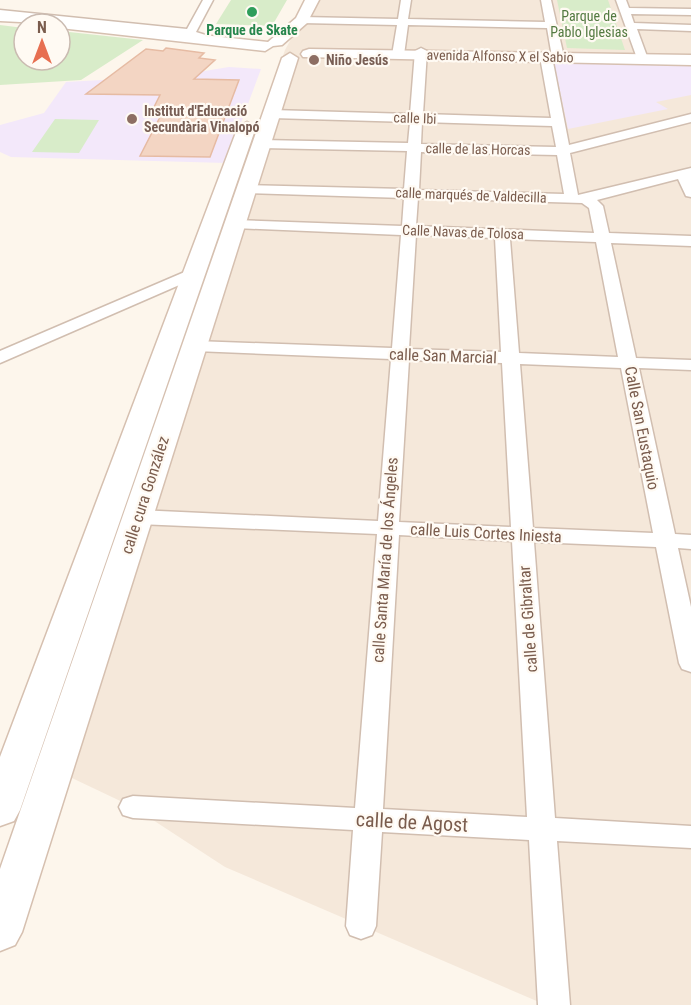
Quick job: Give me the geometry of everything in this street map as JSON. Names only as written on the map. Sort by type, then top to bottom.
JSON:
[{"type":"main road","name":"calle cura González","points":[[0,810],[194,273],[286,50],[312,0]]},
{"type":"main road","points":[[2,17],[286,50]]},
{"type":"main road","points":[[72,30],[286,50]]},
{"type":"main road","name":"calle cura González","points":[[0,932],[272,114],[286,50]]},
{"type":"main road","name":"avenida Alfonso X el Sabio","points":[[286,50],[691,60]]},
{"type":"main road","name":"avenida Alfonso X el Sabio","points":[[641,57],[691,55]]},
{"type":"street","points":[[2,17],[23,0]]},
{"type":"street","points":[[190,33],[208,0]]},
{"type":"street","points":[[398,53],[406,0]]},
{"type":"street","points":[[546,0],[551,25],[558,122],[563,150],[578,199]]},
{"type":"street","points":[[641,57],[623,5],[691,12]]},
{"type":"street","points":[[2,17],[190,33],[211,40]]},
{"type":"street","points":[[301,22],[551,25]]},
{"type":"street","points":[[630,26],[691,27]]},
{"type":"street","name":"calle Santa María de los Ángeles","points":[[361,926],[420,53]]},
{"type":"street","name":"calle Ibi","points":[[272,114],[558,122]]},
{"type":"street","name":"calle de las Horcas","points":[[262,144],[563,150],[691,118]]},
{"type":"street","points":[[687,173],[691,193]]},
{"type":"street","name":"calle marqués de Valdecilla","points":[[247,189],[578,199],[687,173]]},
{"type":"street","name":"Calle San Eustaquio","points":[[578,199],[596,206],[691,663]]},
{"type":"street","name":"Calle Navas de Tolosa","points":[[235,224],[691,241]]},
{"type":"street","name":"calle de Gibraltar","points":[[502,234],[554,1005]]},
{"type":"street","points":[[0,358],[194,273]]},
{"type":"street","name":"calle San Marcial","points":[[195,346],[691,365]]},
{"type":"street","name":"calle Luis Cortes Iniesta","points":[[138,517],[691,542]]},
{"type":"street","name":"calle de Agost","points":[[133,807],[691,837]]},
{"type":"shaded area","points":[[312,0],[691,0],[691,1005],[546,1005],[225,867],[133,807],[34,760],[285,50]]},
{"type":"shaded area","points":[[554,62],[691,63],[691,95],[656,102],[668,109],[568,129]]},
{"type":"shaded area","name":"Institut d'Educació Secundària Vinalopó","points":[[229,67],[261,69],[226,163],[11,157],[0,152],[0,125],[44,113],[66,82],[174,76]]},
{"type":"green space","name":"Parque de Skate","points":[[231,0],[287,0],[272,26],[216,24]]},
{"type":"green space","name":"Parque de Pablo Iglesias","points":[[557,0],[608,0],[625,50],[567,48]]},
{"type":"green space","points":[[0,25],[12,26],[12,72],[72,72],[72,32],[143,40],[81,80],[0,85]]},
{"type":"green space","points":[[55,119],[99,120],[79,153],[32,152]]},
{"type":"building","points":[[166,48],[204,53],[199,58],[215,60],[194,79],[239,80],[210,157],[140,156],[161,115],[150,115],[160,95],[86,94],[146,49],[163,51]]},
{"type":"place","name":"Parque de Skate","points":[[252,12]]},
{"type":"place","name":"Niño Jesús","points":[[314,60]]},
{"type":"place","name":"Institut d'Educació Secundària Vinalopó","points":[[132,119]]}]
